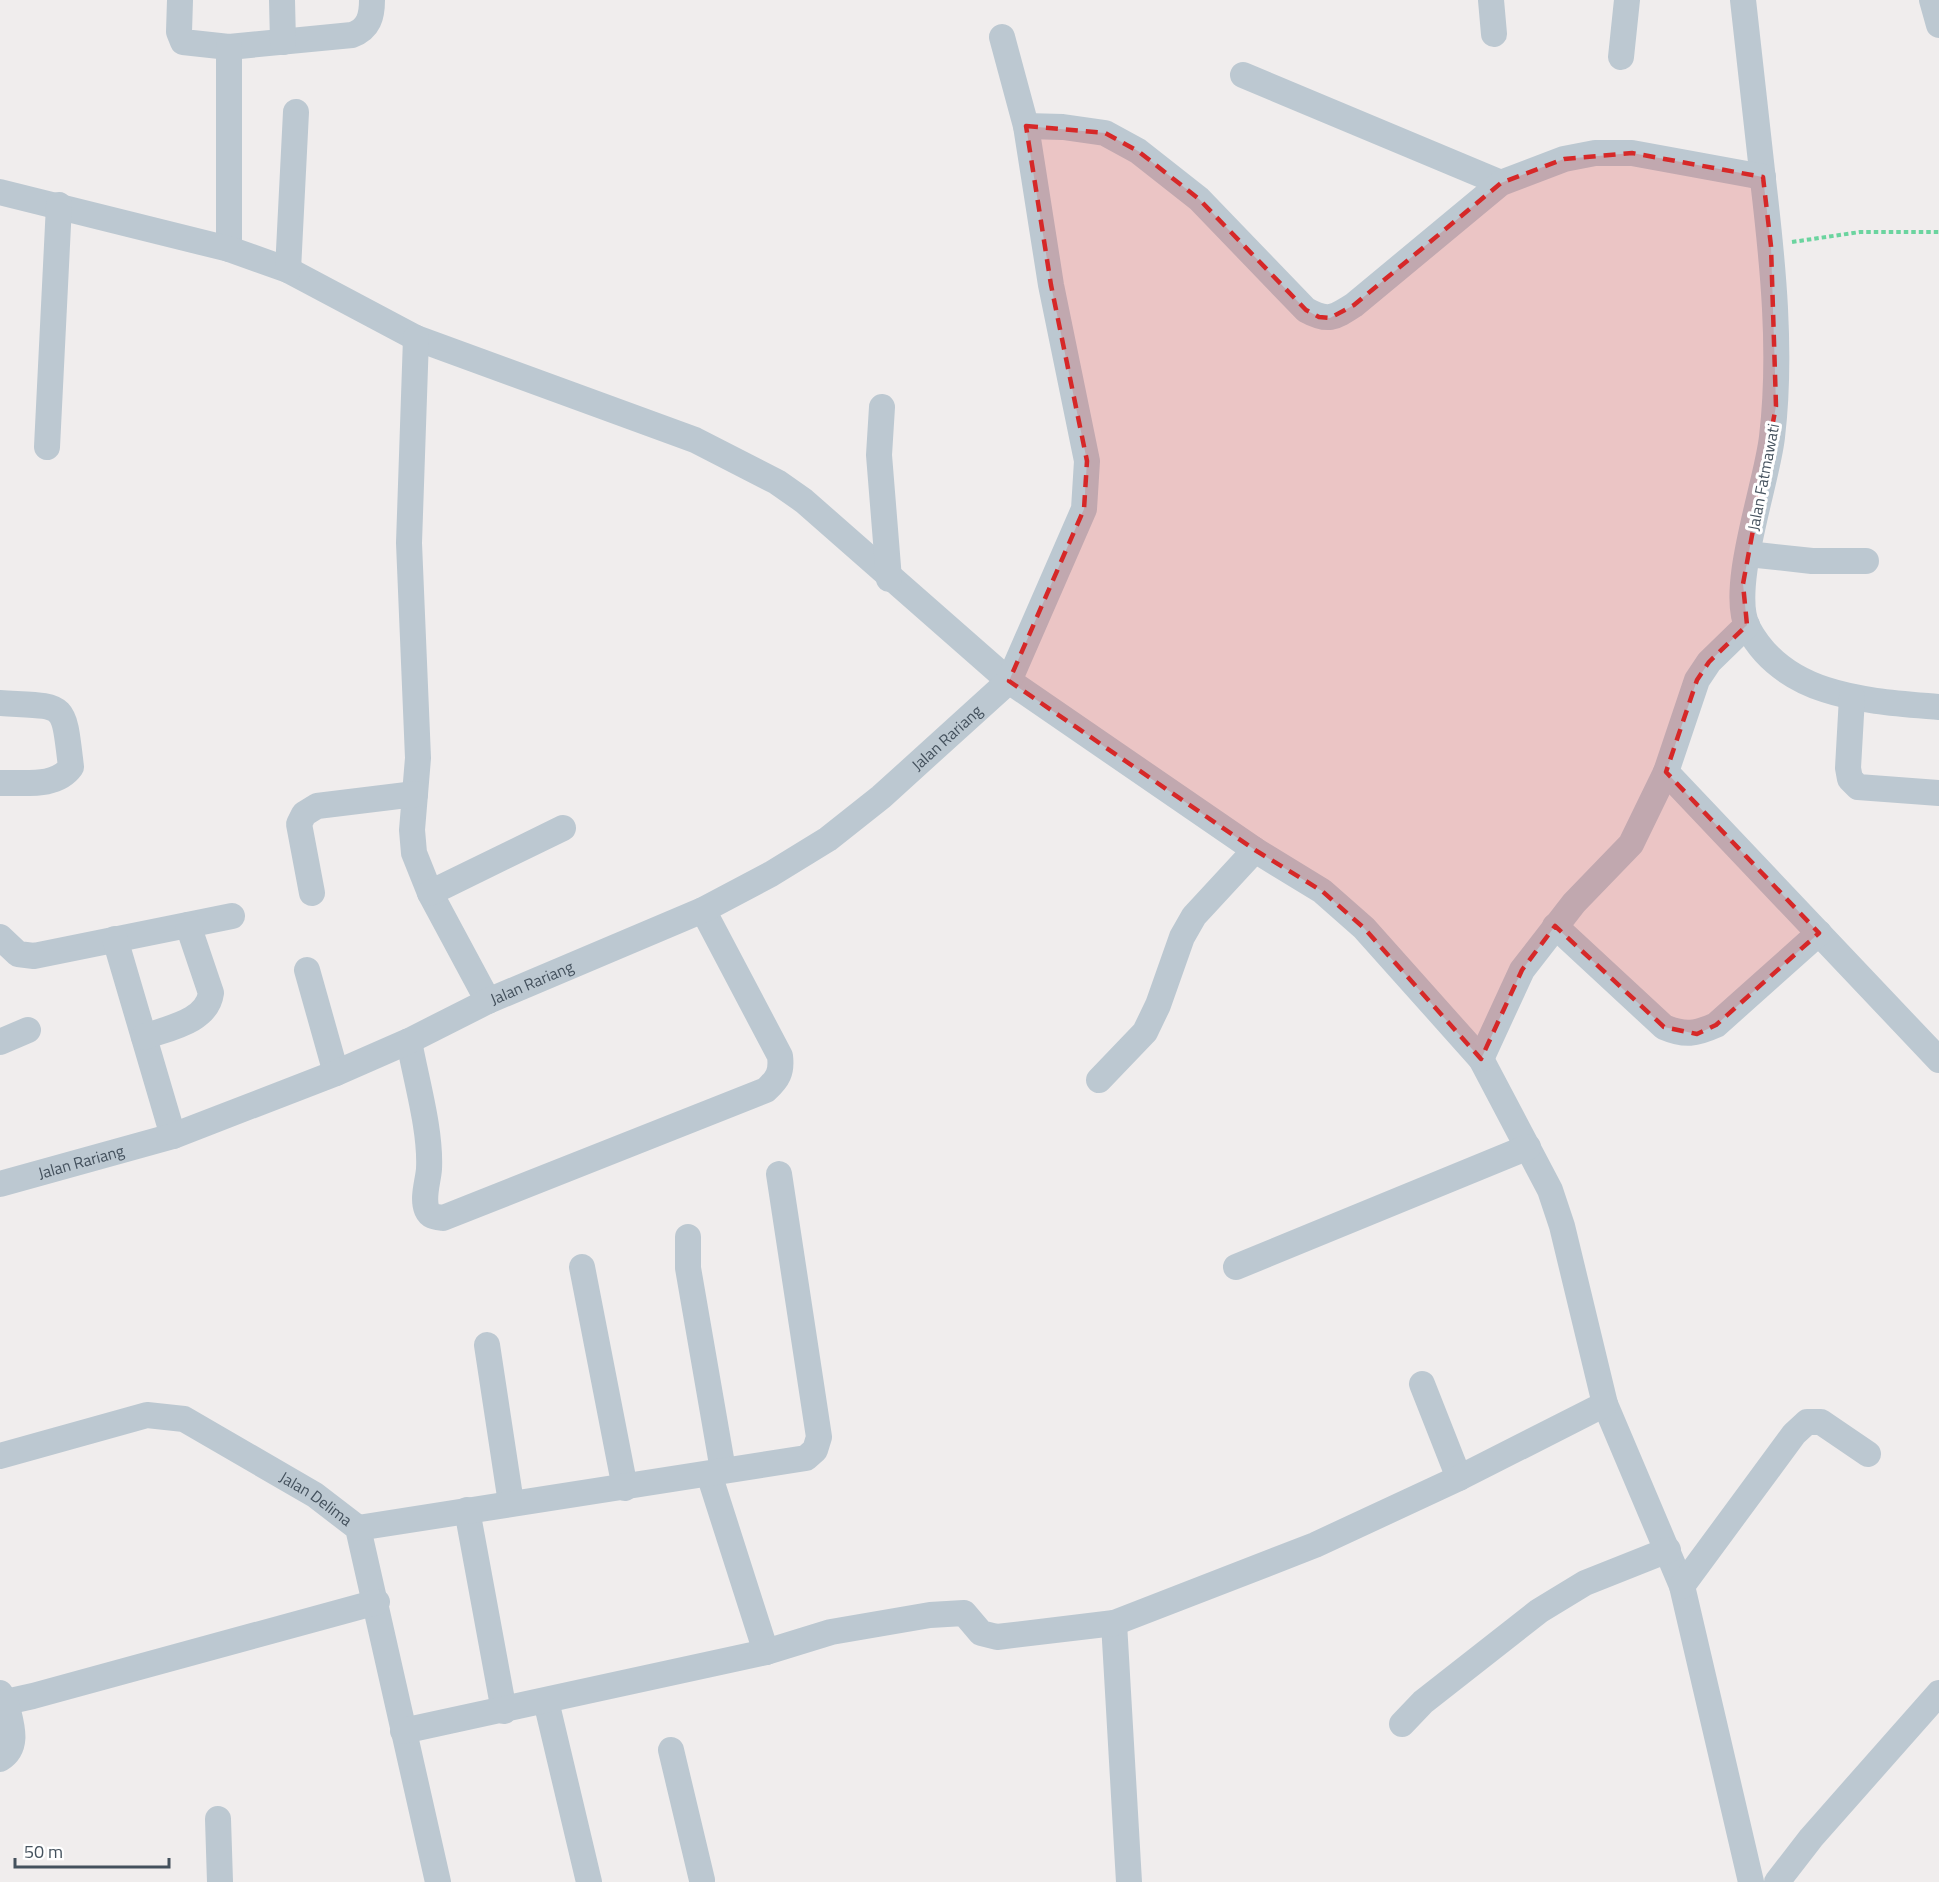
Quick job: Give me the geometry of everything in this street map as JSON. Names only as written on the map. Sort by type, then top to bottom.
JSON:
[{"type":"street","points":[[180,0],[178,32],[183,42],[229,47],[358,33],[368,24],[372,15],[372,0]]},
{"type":"street","points":[[282,0],[283,42]]},
{"type":"street","points":[[1491,0],[1494,34]]},
{"type":"street","points":[[1621,57],[1627,0]]},
{"type":"street","name":"Jalan Fatmawati","points":[[1743,0],[1771,246],[1776,406],[1770,457],[1743,584],[1747,625],[1770,660],[1787,674],[1817,687],[1852,697],[1939,707]]},
{"type":"street","points":[[1932,0],[1939,25]]},
{"type":"street","points":[[1002,37],[1026,126],[1051,285],[1087,461],[1084,509],[1009,681]]},
{"type":"street","points":[[229,47],[230,249]]},
{"type":"street","points":[[1243,75],[1501,183]]},
{"type":"street","points":[[288,270],[296,112]]},
{"type":"street","points":[[1026,126],[1063,127],[1105,133],[1138,151],[1199,199],[1306,310],[1319,317],[1330,318],[1354,305],[1501,183],[1564,159],[1595,153],[1632,153],[1763,177]]},
{"type":"street","points":[[0,192],[230,249],[288,270],[416,338],[695,440],[777,482],[804,501],[889,579],[1009,681],[1255,850],[1322,891],[1364,928],[1481,1059],[1550,1190],[1562,1226],[1605,1404],[1682,1586],[1751,1882]]},
{"type":"street","points":[[47,447],[59,206]]},
{"type":"street","points":[[416,338],[409,543],[418,758],[412,830],[414,853],[430,893],[488,1001]]},
{"type":"street","points":[[882,407],[879,455],[889,579]]},
{"type":"street","points":[[1748,554],[1812,561],[1866,561]]},
{"type":"street","points":[[1481,1059],[1522,970],[1555,926],[1631,844],[1666,772],[1697,680],[1709,662],[1747,625]]},
{"type":"street","name":"Jalan Rariang","points":[[0,1184],[29,1178],[173,1136],[336,1073],[409,1041],[488,1001],[702,910],[771,874],[828,839],[881,797],[1009,681]]},
{"type":"street","points":[[1852,697],[1848,768],[1850,778],[1858,787],[1939,793]]},
{"type":"street","points":[[0,704],[47,706],[57,710],[65,717],[71,767],[64,776],[56,781],[0,783]]},
{"type":"street","points":[[1666,772],[1939,1060]]},
{"type":"street","points":[[312,893],[299,824],[304,814],[317,806],[415,794]]},
{"type":"street","points":[[430,893],[563,828]]},
{"type":"street","points":[[1099,1080],[1145,1032],[1158,1005],[1182,937],[1194,916],[1255,850]]},
{"type":"street","points":[[409,1041],[428,1157],[425,1200],[428,1212],[434,1217],[443,1218],[766,1090],[777,1079],[782,1069],[780,1056],[702,910]]},
{"type":"street","points":[[0,937],[18,954],[34,956],[232,916]]},
{"type":"street","points":[[144,1037],[192,1019],[204,1012],[210,1004],[211,993],[188,924]]},
{"type":"street","points":[[1555,926],[1664,1028],[1680,1034],[1697,1034],[1716,1025],[1819,933]]},
{"type":"street","points":[[115,939],[173,1136]]},
{"type":"street","points":[[307,970],[336,1073]]},
{"type":"street","points":[[0,1042],[28,1030]]},
{"type":"street","points":[[1236,1267],[1528,1147]]},
{"type":"street","points":[[358,1528],[806,1458],[815,1450],[819,1437],[779,1174]]},
{"type":"street","points":[[688,1237],[688,1268],[716,1472],[766,1652]]},
{"type":"street","points":[[582,1267],[625,1488]]},
{"type":"street","points":[[488,1345],[511,1503]]},
{"type":"street","points":[[1422,1384],[1459,1478]]},
{"type":"street","points":[[404,1731],[766,1652],[831,1632],[930,1615],[964,1613],[981,1633],[998,1637],[1114,1623],[1315,1545],[1459,1478],[1605,1404]]},
{"type":"street","name":"Jalan Delima","points":[[0,1456],[147,1415],[184,1419],[315,1495],[358,1528],[377,1602],[438,1882]]},
{"type":"street","points":[[1682,1586],[1794,1434],[1807,1422],[1821,1422],[1868,1454]]},
{"type":"street","points":[[467,1510],[504,1711]]},
{"type":"street","points":[[1402,1724],[1423,1702],[1539,1611],[1585,1583],[1668,1550]]},
{"type":"street","points":[[0,1759],[8,1754],[13,1744],[3,1697],[377,1602]]},
{"type":"street","points":[[1114,1623],[1129,1882]]},
{"type":"street","points":[[1777,1882],[1811,1838],[1939,1693]]},
{"type":"street","points":[[546,1701],[589,1882]]},
{"type":"street","points":[[671,1750],[700,1881]]},
{"type":"street","points":[[218,1819],[220,1882]]},
{"type":"path","points":[[1771,246],[1860,232],[1939,232]]},
{"type":"highlighted area","points":[[1026,126],[1105,133],[1138,151],[1199,199],[1306,310],[1319,317],[1330,318],[1354,305],[1501,183],[1564,159],[1632,153],[1763,177],[1771,246],[1776,406],[1743,584],[1747,625],[1709,662],[1697,680],[1666,772],[1819,933],[1716,1025],[1697,1034],[1664,1027],[1555,926],[1522,970],[1481,1059],[1364,928],[1322,891],[1255,850],[1009,681],[1084,509],[1087,461],[1051,285]]}]
